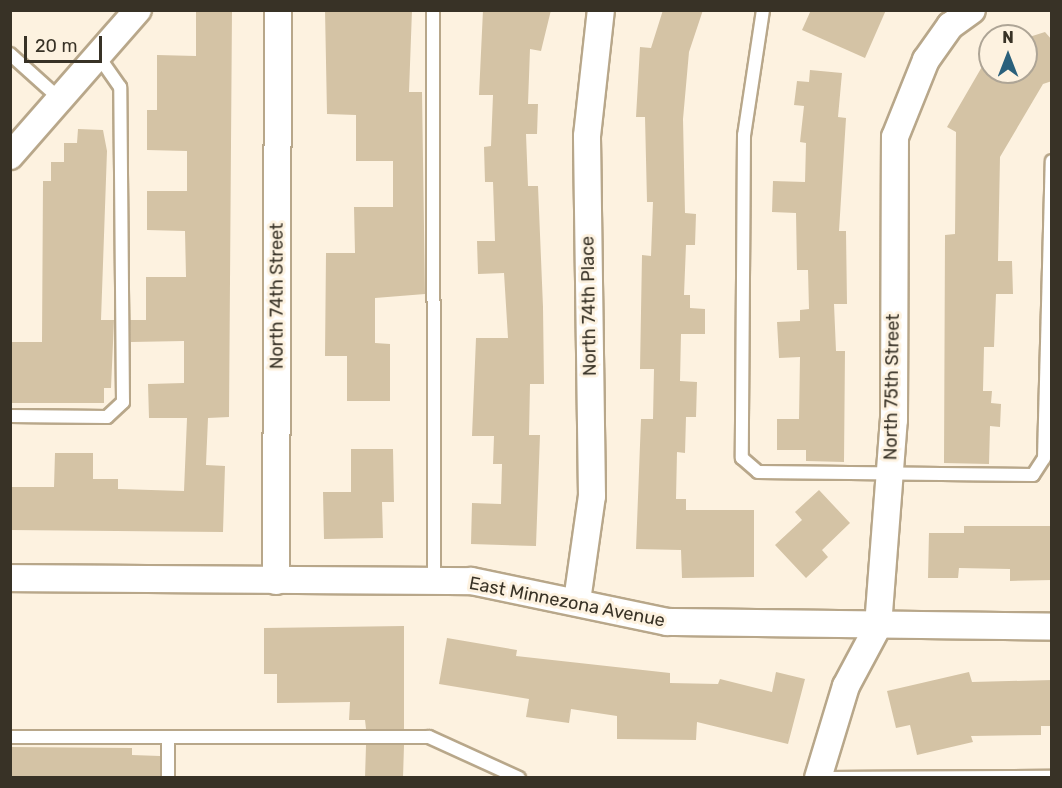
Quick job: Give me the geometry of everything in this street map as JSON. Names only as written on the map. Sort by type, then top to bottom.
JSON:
[{"type":"street","points":[[10,156],[138,10]]},
{"type":"street","name":"North 74th Street","points":[[276,581],[278,10]]},
{"type":"street","name":"North 74th Place","points":[[577,601],[592,496],[587,136],[601,10]]},
{"type":"street","name":"North 75th Street","points":[[818,777],[846,686],[878,626],[890,472],[895,137],[926,60],[950,26],[972,10]]},
{"type":"street","name":"East Minnezona Avenue","points":[[10,578],[471,581],[577,601],[667,622],[1052,627]]},
{"type":"lane","points":[[433,10],[434,581]]},
{"type":"lane","points":[[763,10],[744,135],[742,458],[758,472],[1033,475],[1044,458],[1052,161]]},
{"type":"lane","points":[[10,54],[60,99]]},
{"type":"lane","points":[[10,416],[107,417],[123,402],[120,87],[98,56]]},
{"type":"lane","points":[[10,737],[429,737],[519,777]]},
{"type":"lane","points":[[168,738],[168,777]]},
{"type":"lane","points":[[832,777],[1052,777]]},
{"type":"building","points":[[196,10],[232,10],[229,417],[208,418],[206,465],[225,466],[223,532],[10,530],[10,487],[54,487],[55,453],[93,453],[93,479],[118,479],[118,489],[184,491],[187,418],[149,418],[148,384],[184,383],[184,341],[131,342],[130,320],[146,320],[146,277],[186,277],[185,231],[147,230],[147,191],[187,191],[187,151],[147,150],[147,110],[157,110],[157,55],[196,56]]},
{"type":"building","points":[[325,10],[412,10],[409,92],[422,92],[425,294],[375,298],[375,343],[390,344],[390,401],[347,401],[347,356],[325,356],[326,253],[355,253],[354,207],[393,207],[393,161],[356,161],[356,115],[327,114]]},
{"type":"building","points":[[483,10],[551,10],[541,51],[530,49],[528,104],[538,104],[537,134],[526,134],[528,186],[538,186],[543,307],[544,384],[530,384],[529,435],[540,435],[536,546],[471,544],[472,503],[501,504],[502,464],[493,464],[494,436],[472,436],[476,338],[508,338],[504,273],[478,274],[477,241],[495,241],[493,182],[485,182],[484,147],[491,146],[493,95],[479,95]]},
{"type":"building","points":[[663,10],[703,10],[689,52],[683,119],[685,213],[696,214],[695,245],[686,245],[684,295],[690,295],[690,308],[705,309],[705,334],[681,334],[680,381],[697,382],[696,417],[686,417],[685,453],[677,452],[676,499],[686,499],[686,510],[754,510],[754,577],[682,578],[681,550],[636,549],[641,419],[653,419],[654,369],[640,369],[642,255],[651,256],[653,202],[647,202],[645,117],[636,117],[640,47],[651,48]]},
{"type":"building","points":[[811,10],[886,10],[865,58],[802,30]]},
{"type":"building","points":[[1045,32],[1052,40],[1052,81],[1043,84],[1000,157],[998,261],[1012,261],[1013,294],[996,294],[994,347],[984,347],[983,391],[992,391],[991,403],[1001,404],[1000,427],[990,426],[989,464],[944,463],[945,235],[955,234],[956,132],[947,127],[978,74],[978,84],[1038,84],[1038,34]]},
{"type":"building","points":[[810,70],[842,73],[838,117],[846,118],[839,231],[846,231],[847,304],[834,304],[836,351],[845,351],[844,462],[806,461],[806,450],[777,450],[777,419],[799,419],[800,357],[779,358],[777,322],[800,321],[800,310],[809,309],[808,270],[797,270],[796,213],[772,212],[773,181],[805,182],[806,143],[800,142],[804,106],[794,105],[797,81],[809,82]]},
{"type":"building","points":[[78,129],[103,130],[107,151],[101,320],[114,320],[111,388],[104,388],[104,403],[10,403],[10,342],[42,342],[43,181],[51,181],[51,162],[64,162],[64,143],[77,143]]},
{"type":"building","points":[[351,449],[393,449],[394,502],[382,502],[383,538],[324,539],[323,492],[351,492]]},
{"type":"building","points":[[819,490],[850,523],[822,550],[828,557],[806,578],[775,545],[802,520],[795,512]]},
{"type":"building","points":[[964,526],[1052,526],[1052,580],[1010,581],[1010,569],[959,568],[958,578],[928,578],[929,533],[964,533]]},
{"type":"building","points":[[404,626],[404,729],[366,729],[365,720],[349,720],[350,702],[277,703],[277,674],[264,674],[264,628]]},
{"type":"building","points":[[447,638],[517,650],[516,656],[670,673],[670,683],[718,684],[720,679],[772,692],[776,672],[805,679],[788,744],[697,722],[696,740],[617,739],[617,716],[571,709],[569,723],[526,717],[529,699],[439,684]]},
{"type":"building","points":[[969,672],[972,682],[1052,680],[1052,726],[1041,726],[1041,735],[971,736],[973,742],[917,755],[910,725],[896,728],[887,691]]},
{"type":"building","points":[[366,745],[404,745],[403,777],[365,777]]},
{"type":"building","points":[[10,747],[132,748],[132,755],[160,756],[160,777],[10,777]]}]
